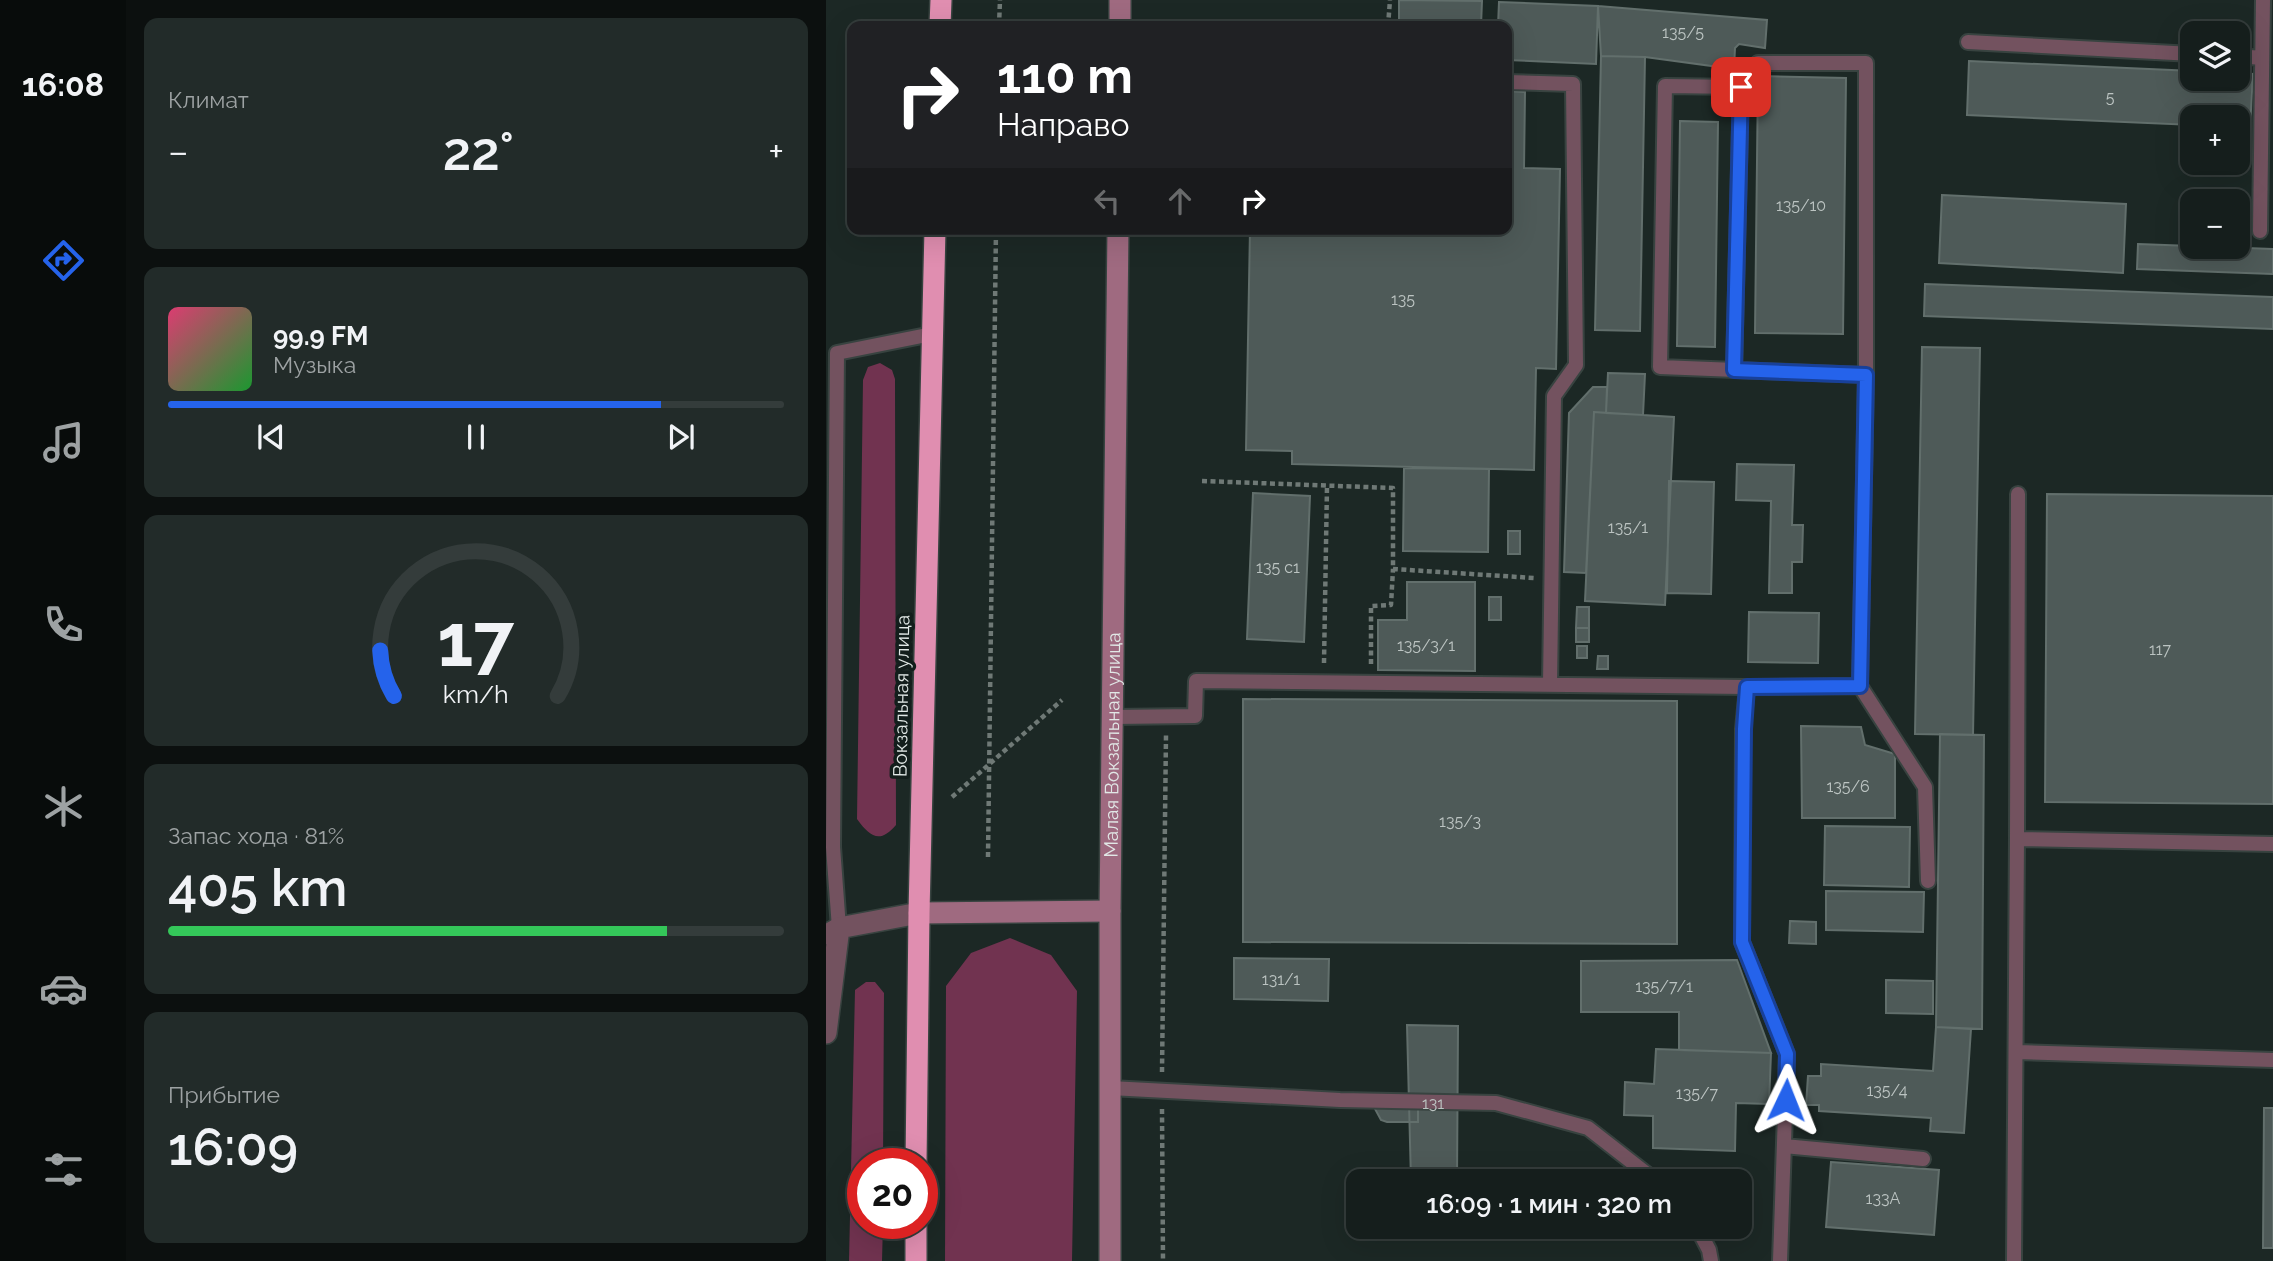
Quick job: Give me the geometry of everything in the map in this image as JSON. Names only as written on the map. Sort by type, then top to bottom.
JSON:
[{"type":"highway","points":[[940,21],[941,0]]},
{"type":"highway","name":"Вокзальная улица","points":[[916,1148],[935,235]]},
{"type":"highway","points":[[916,1239],[916,1261]]},
{"type":"main road","points":[[1120,0],[1120,21]]},
{"type":"main road","name":"Малая Вокзальная улица","points":[[1110,1261],[1118,235]]},
{"type":"main road","points":[[919,913],[1111,911]]},
{"type":"street","points":[[826,1033],[833,932],[919,913]]},
{"type":"lane","points":[[2260,231],[2262,58],[2268,39],[2263,0]]},
{"type":"lane","points":[[1968,41],[2180,53]]},
{"type":"lane","points":[[2250,57],[2262,58]]},
{"type":"lane","points":[[1734,370],[1741,87],[1758,63],[1866,63],[1866,375],[1860,686],[1925,787],[1928,881]]},
{"type":"lane","points":[[1512,82],[1573,84],[1576,365],[1554,396],[1550,685]]},
{"type":"lane","points":[[1741,87],[1665,86],[1660,367],[1866,375]]},
{"type":"lane","points":[[833,932],[832,353],[932,334]]},
{"type":"lane","points":[[2014,1261],[2018,494]]},
{"type":"lane","points":[[1113,717],[1195,716],[1196,681],[1860,686]]},
{"type":"lane","points":[[1747,687],[1744,729],[1742,942],[1787,1054],[1780,1261]]},
{"type":"lane","points":[[2017,839],[2273,844]]},
{"type":"lane","points":[[2016,1052],[2273,1060]]},
{"type":"lane","points":[[1110,1088],[1340,1100],[1496,1102],[1588,1128],[1641,1169]]},
{"type":"lane","points":[[1784,1146],[1923,1159]]},
{"type":"lane","points":[[1703,1239],[1711,1261]]},
{"type":"path","points":[[999,21],[1000,0]]},
{"type":"path","points":[[1388,21],[1390,0]]},
{"type":"path","points":[[988,857],[996,235]]},
{"type":"path","points":[[1202,481],[1393,488],[1391,606],[1371,606],[1371,683]]},
{"type":"path","points":[[1324,683],[1326,486]]},
{"type":"path","points":[[1393,569],[1552,579]]},
{"type":"path","points":[[952,797],[1062,700]]},
{"type":"path","points":[[1163,1261],[1161,1090],[1166,716]]},
{"type":"shaded area","points":[[880,363],[892,370],[895,379],[896,825],[885,835],[875,836],[857,819],[863,380],[868,367]]},
{"type":"shaded area","points":[[1010,938],[1051,955],[1077,991],[1072,1261],[945,1261],[946,986],[971,953]]},
{"type":"shaded area","points":[[866,982],[875,982],[884,993],[883,1148],[852,1148],[855,990]]},
{"type":"shaded area","points":[[849,1239],[883,1239],[882,1261],[849,1261]]},
{"type":"building","points":[[1399,0],[1482,1],[1481,21],[1399,21]]},
{"type":"building","points":[[1499,2],[1598,6],[1596,64],[1512,60],[1512,21],[1498,21]]},
{"type":"building","points":[[1598,6],[1767,20],[1765,48],[1739,44],[1735,48],[1734,69],[1645,57],[1601,56]]},
{"type":"building","points":[[1601,56],[1645,57],[1640,331],[1595,330]]},
{"type":"building","points":[[1969,61],[2180,70],[2180,91],[2250,91],[2250,74],[2253,74],[2250,128],[2250,105],[2180,105],[2180,124],[1967,115]]},
{"type":"building","points":[[1758,76],[1846,78],[1843,334],[1755,333]]},
{"type":"building","points":[[1512,91],[1525,92],[1524,168],[1560,169],[1556,369],[1536,368],[1534,470],[1292,464],[1292,451],[1246,450],[1250,235],[1512,235]]},
{"type":"building","points":[[1680,121],[1718,122],[1715,347],[1677,346]]},
{"type":"building","points":[[1942,195],[2126,204],[2123,273],[1939,263]]},
{"type":"building","points":[[2138,244],[2180,246],[2180,259],[2250,259],[2250,248],[2273,249],[2273,274],[2137,269]]},
{"type":"building","points":[[1925,284],[2273,297],[2273,329],[1924,316]]},
{"type":"building","points":[[1922,347],[1980,348],[1973,735],[1915,734]]},
{"type":"building","points":[[1608,373],[1645,374],[1643,415],[1606,413]]},
{"type":"building","points":[[1593,387],[1607,387],[1606,413],[1594,412],[1586,573],[1564,572],[1569,413]]},
{"type":"building","points":[[1594,412],[1674,417],[1665,605],[1585,601]]},
{"type":"building","points":[[1737,464],[1794,465],[1792,525],[1803,525],[1802,562],[1792,562],[1792,593],[1769,593],[1771,501],[1736,500]]},
{"type":"building","points":[[1404,468],[1489,469],[1488,552],[1403,551]]},
{"type":"building","points":[[1669,481],[1714,482],[1711,594],[1667,593]]},
{"type":"building","points":[[1253,493],[1310,496],[1304,642],[1247,639]]},
{"type":"building","points":[[2047,494],[2273,496],[2273,804],[2045,802]]},
{"type":"building","points":[[1508,531],[1520,531],[1520,554],[1508,554]]},
{"type":"building","points":[[1407,582],[1475,582],[1475,671],[1378,670],[1378,620],[1407,620]]},
{"type":"building","points":[[1489,597],[1501,597],[1501,620],[1489,620]]},
{"type":"building","points":[[1577,607],[1589,607],[1589,628],[1576,628]]},
{"type":"building","points":[[1749,612],[1819,613],[1818,663],[1748,662]]},
{"type":"building","points":[[1576,628],[1589,628],[1589,642],[1576,642]]},
{"type":"building","points":[[1577,646],[1587,646],[1587,658],[1577,658]]},
{"type":"building","points":[[1598,656],[1608,656],[1608,669],[1597,669]]},
{"type":"building","points":[[1243,699],[1677,701],[1677,944],[1243,942]]},
{"type":"building","points":[[1801,726],[1861,727],[1865,745],[1895,754],[1895,818],[1802,818]]},
{"type":"building","points":[[1940,734],[1984,735],[1982,1029],[1936,1027]]},
{"type":"building","points":[[1825,826],[1910,827],[1909,887],[1824,885]]},
{"type":"building","points":[[1826,891],[1924,892],[1923,932],[1826,930]]},
{"type":"building","points":[[1790,921],[1816,922],[1816,944],[1789,943]]},
{"type":"building","points":[[1234,958],[1329,959],[1328,1001],[1234,999]]},
{"type":"building","points":[[1737,960],[1771,1053],[1679,1050],[1679,1012],[1581,1012],[1581,961]]},
{"type":"building","points":[[1886,980],[1933,981],[1933,1014],[1886,1013]]},
{"type":"building","points":[[1407,1025],[1458,1026],[1457,1169],[1411,1169]]},
{"type":"building","points":[[1936,1027],[1971,1029],[1964,1133],[1930,1131],[1931,1118],[1819,1111],[1819,1105],[1806,1105],[1808,1076],[1821,1076],[1821,1064],[1933,1071]]},
{"type":"building","points":[[1656,1049],[1771,1053],[1769,1104],[1736,1103],[1735,1151],[1653,1148],[1653,1116],[1624,1115],[1625,1082],[1654,1084]]},
{"type":"building","points":[[1387,1094],[1418,1094],[1418,1122],[1381,1120],[1375,1109],[1377,1102]]},
{"type":"building","points":[[2264,1108],[2273,1108],[2273,1248],[2263,1248]]},
{"type":"building","points":[[1831,1162],[1939,1170],[1934,1235],[1826,1227]]},
{"type":"route","points":[[1741,87],[1734,370],[1866,375],[1860,686],[1747,687],[1744,729],[1742,942],[1787,1054],[1786,1100]]}]
